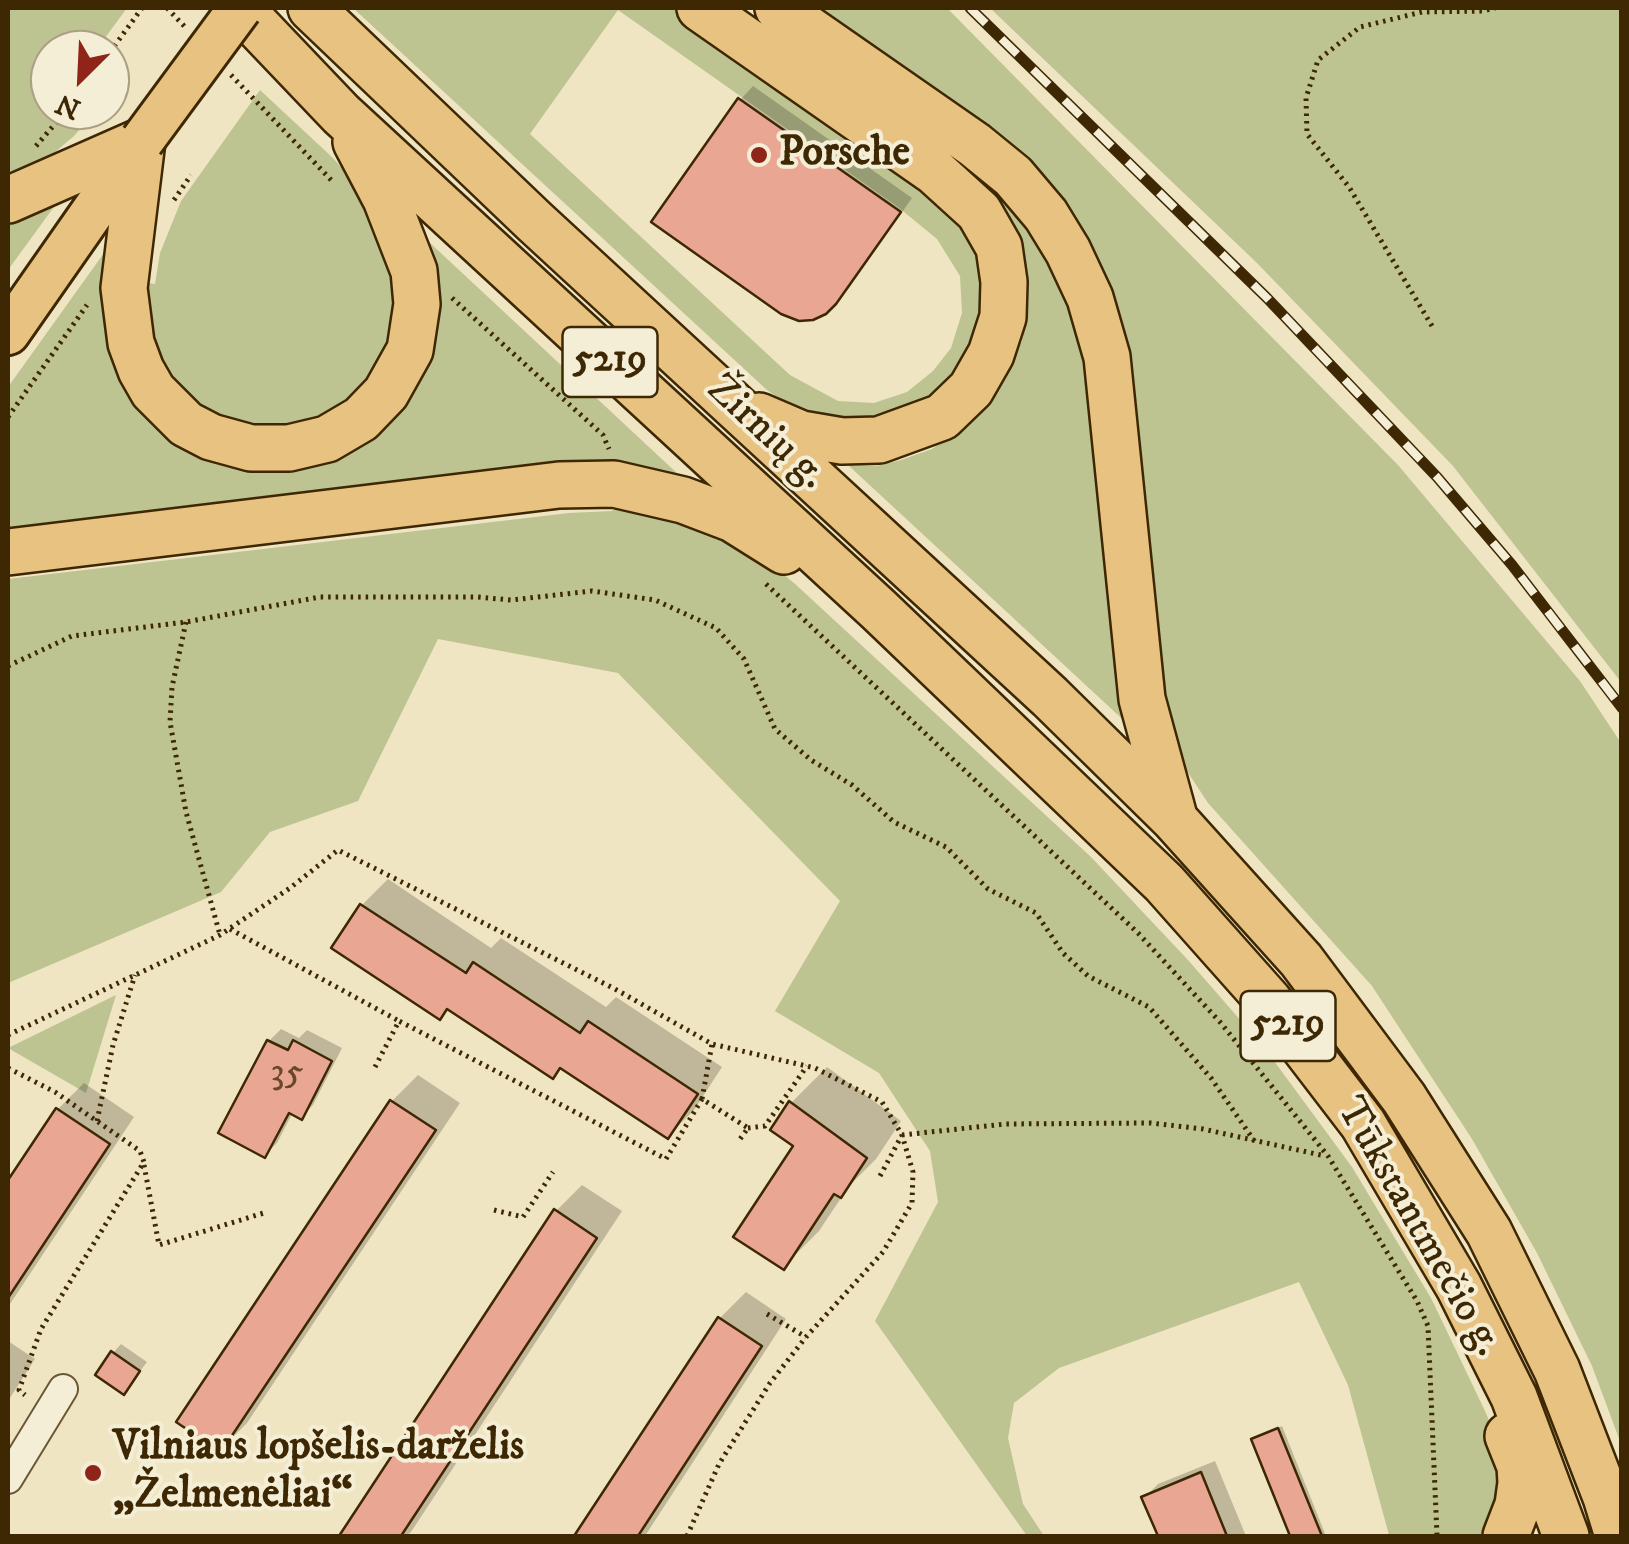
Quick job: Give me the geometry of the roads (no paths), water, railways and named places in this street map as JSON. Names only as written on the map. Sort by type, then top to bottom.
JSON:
[{"type":"highway","name":"Žirnių g.","points":[[240,8],[341,114],[879,610]]},
{"type":"highway","name":"Žirnių g.","points":[[311,8],[534,221],[1050,697],[1174,819]]},
{"type":"highway","points":[[700,8],[935,172],[978,212],[999,247],[1004,282],[1003,317],[991,354],[972,389],[942,417],[879,440],[842,441],[801,434],[735,406]]},
{"type":"highway","points":[[778,8],[975,145],[1013,176],[1046,214],[1068,251],[1090,298],[1108,356],[1142,699],[1174,819]]},
{"type":"highway","points":[[142,141],[126,279],[128,330],[141,370],[153,391],[186,424],[210,437],[251,448],[289,448],[327,439],[361,419],[386,393],[410,350],[417,304],[414,271],[402,236],[341,114]]},
{"type":"highway","points":[[8,200],[142,141]]},
{"type":"highway","points":[[8,552],[559,485],[614,484],[683,500],[733,519],[879,610]]},
{"type":"highway","name":"Tūkstantmečio g.","points":[[879,610],[1164,883],[1268,1000],[1363,1124],[1459,1288],[1514,1397],[1566,1536]]},
{"type":"highway","name":"Tūkstantmečio g.","points":[[1174,819],[1301,960],[1404,1098],[1489,1232],[1557,1370],[1618,1536]]},
{"type":"highway","points":[[1459,1288],[1474,1346],[1520,1466],[1518,1506],[1506,1536]]},
{"type":"main road","points":[[8,333],[240,8]]},
{"type":"street","points":[[8,1479],[63,1389]]},
{"type":"railway","points":[[970,8],[1267,298],[1437,477],[1512,565],[1622,708]]},
{"type":"place","name":"Porsche","points":[[759,155]]},
{"type":"place","name":"Vilniaus lopšelis-darželis „Želmenėliai“","points":[[93,1473]]}]
